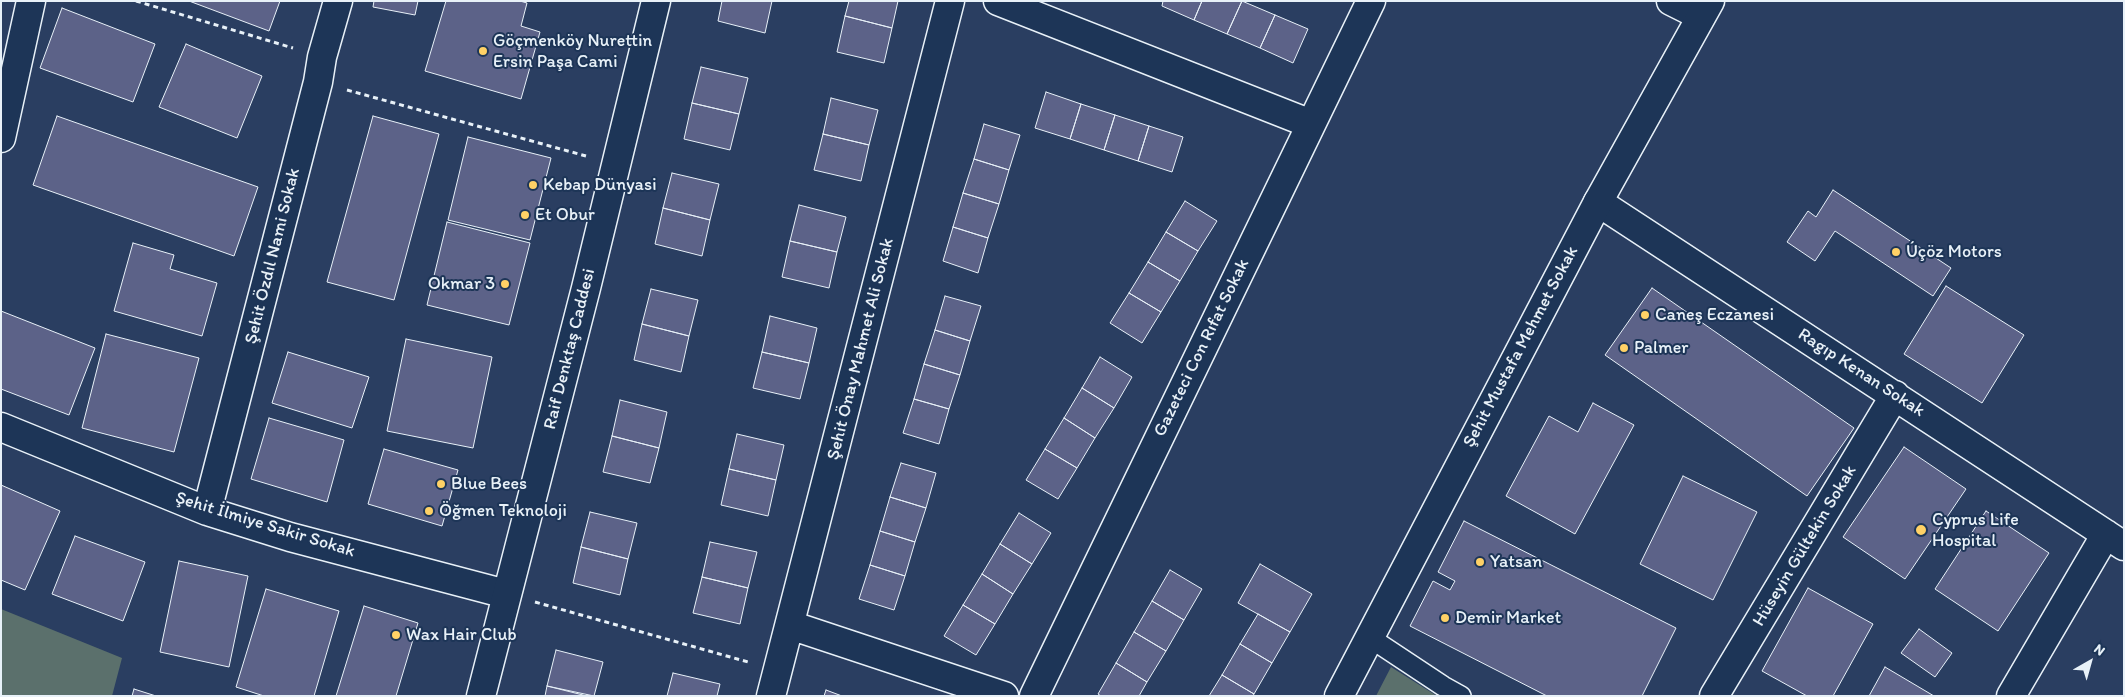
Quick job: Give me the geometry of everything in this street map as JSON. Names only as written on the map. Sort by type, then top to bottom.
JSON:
[{"type":"street","points":[[1,138],[31,1]]},
{"type":"street","name":"Şehit Özdıl Nami Sokak","points":[[207,511],[338,1]]},
{"type":"street","name":"Raif Denktaş Caddesi","points":[[480,696],[656,1]]},
{"type":"street","name":"Şehit Önay Mahmet Ali Sokak","points":[[774,683],[950,1]]},
{"type":"street","points":[[998,1],[1311,124]]},
{"type":"street","name":"Gazeteci Con Rıfat Sokak","points":[[1034,696],[1371,1]]},
{"type":"street","points":[[1671,1],[1706,8]]},
{"type":"street","name":"Şehit Mustafa Mehmet Sokak","points":[[1339,696],[1598,202],[1706,8]]},
{"type":"street","name":"Ragıp Kenan Sokak","points":[[1598,202],[2115,540]]},
{"type":"street","name":"Hüseyin Gültekin Sokak","points":[[1714,696],[1895,395]]},
{"type":"street","name":"Şehit İlmiye Sakir Sokak","points":[[1,427],[207,511],[290,537],[506,594]]},
{"type":"street","points":[[2012,696],[2115,540]]},
{"type":"street","points":[[790,625],[1004,696]]},
{"type":"lane","points":[[1369,638],[1461,696]]},
{"type":"path","points":[[136,1],[320,69],[616,165]]},
{"type":"path","points":[[506,594],[774,683]]},
{"type":"green space","points":[[1,609],[122,658],[112,696],[1,696]]},
{"type":"green space","points":[[1391,667],[1437,696],[1376,696]]},
{"type":"building","points":[[189,1],[280,1],[269,31]]},
{"type":"building","points":[[374,1],[418,1],[415,15],[373,7]]},
{"type":"building","name":"Göçmenköy Nurettin Ersin Paşa Cami","points":[[446,1],[520,1],[527,3],[521,26],[540,32],[521,99],[425,71]]},
{"type":"building","points":[[722,1],[772,1],[765,33],[718,21]]},
{"type":"building","points":[[849,1],[898,1],[892,28],[845,16]]},
{"type":"building","points":[[1163,1],[1202,1],[1194,20],[1162,6]]},
{"type":"building","points":[[1202,1],[1242,1],[1227,34],[1194,20]]},
{"type":"building","points":[[1242,1],[1275,15],[1260,48],[1227,34]]},
{"type":"building","points":[[62,8],[155,44],[133,102],[40,68]]},
{"type":"building","points":[[1275,15],[1308,29],[1293,63],[1260,48]]},
{"type":"building","points":[[845,16],[892,28],[884,63],[837,52]]},
{"type":"building","points":[[186,44],[262,76],[237,138],[159,107]]},
{"type":"building","points":[[701,67],[748,78],[739,114],[692,103]]},
{"type":"building","points":[[1046,92],[1081,104],[1070,139],[1035,128]]},
{"type":"building","points":[[831,98],[878,110],[869,145],[823,134]]},
{"type":"building","points":[[692,103],[739,114],[730,150],[684,139]]},
{"type":"building","points":[[1081,104],[1115,115],[1104,150],[1070,139]]},
{"type":"building","points":[[1115,115],[1149,126],[1138,161],[1104,150]]},
{"type":"building","points":[[57,116],[258,187],[234,256],[33,185]]},
{"type":"building","points":[[373,116],[439,134],[394,300],[327,282]]},
{"type":"building","points":[[984,124],[1020,135],[1009,170],[974,159]]},
{"type":"building","points":[[1149,126],[1183,137],[1172,172],[1138,161]]},
{"type":"building","points":[[823,134],[869,145],[861,181],[814,170]]},
{"type":"building","points":[[468,137],[551,158],[530,240],[448,220]]},
{"type":"building","points":[[974,159],[1009,170],[999,204],[963,193]]},
{"type":"building","points":[[672,173],[719,184],[710,220],[663,208]]},
{"type":"building","name":"Úçöz Motors","points":[[1833,190],[1951,268],[1933,296],[1835,231],[1815,261],[1787,242],[1808,211],[1816,217]]},
{"type":"building","points":[[963,193],[999,204],[988,238],[953,227]]},
{"type":"building","points":[[1185,201],[1217,221],[1198,251],[1166,232]]},
{"type":"building","points":[[799,205],[846,217],[837,252],[790,241]]},
{"type":"building","points":[[663,208],[710,220],[702,256],[655,244]]},
{"type":"building","points":[[447,222],[530,243],[509,325],[427,305]]},
{"type":"building","points":[[953,227],[988,238],[978,273],[943,261]]},
{"type":"building","points":[[1166,232],[1198,251],[1180,281],[1148,262]]},
{"type":"building","points":[[790,241],[837,252],[829,288],[782,277]]},
{"type":"building","points":[[133,243],[174,255],[170,269],[217,283],[202,336],[114,311]]},
{"type":"building","points":[[1148,262],[1180,281],[1161,312],[1129,293]]},
{"type":"building","points":[[1946,286],[2024,335],[1982,403],[1904,354]]},
{"type":"building","points":[[1652,288],[1854,428],[1807,496],[1605,355]]},
{"type":"building","points":[[651,289],[698,300],[689,336],[642,324]]},
{"type":"building","points":[[1129,293],[1161,312],[1142,343],[1110,323]]},
{"type":"building","points":[[945,296],[981,306],[970,341],[935,330]]},
{"type":"building","points":[[1,311],[95,348],[69,415],[1,389]]},
{"type":"building","points":[[770,316],[817,328],[809,363],[762,352]]},
{"type":"building","points":[[642,324],[689,336],[681,372],[634,360]]},
{"type":"building","points":[[935,330],[970,341],[960,375],[924,364]]},
{"type":"building","points":[[106,334],[199,358],[174,452],[82,428]]},
{"type":"building","points":[[406,339],[492,357],[473,448],[387,431]]},
{"type":"building","points":[[288,352],[369,377],[352,428],[272,403]]},
{"type":"building","points":[[762,352],[809,363],[800,399],[753,388]]},
{"type":"building","points":[[1100,357],[1132,377],[1114,408],[1082,388]]},
{"type":"building","points":[[924,364],[960,375],[949,409],[914,399]]},
{"type":"building","points":[[1082,388],[1114,408],[1095,438],[1064,418]]},
{"type":"building","points":[[914,399],[949,409],[939,444],[903,433]]},
{"type":"building","points":[[620,400],[667,412],[659,448],[612,436]]},
{"type":"building","points":[[1593,403],[1634,425],[1575,534],[1506,496],[1549,416],[1578,432]]},
{"type":"building","points":[[269,418],[344,440],[327,502],[251,479]]},
{"type":"building","points":[[1064,418],[1095,438],[1077,468],[1045,449]]},
{"type":"building","points":[[737,434],[784,445],[776,480],[729,469]]},
{"type":"building","points":[[612,436],[659,448],[650,483],[603,472]]},
{"type":"building","points":[[1904,447],[1966,489],[1905,579],[1843,537]]},
{"type":"building","points":[[384,449],[458,470],[442,526],[368,504]]},
{"type":"building","points":[[1045,449],[1077,468],[1058,499],[1026,480]]},
{"type":"building","points":[[901,463],[936,473],[926,508],[890,497]]},
{"type":"building","points":[[729,469],[776,480],[768,516],[721,505]]},
{"type":"building","points":[[1683,476],[1757,512],[1713,600],[1640,564]]},
{"type":"building","points":[[1,485],[60,511],[25,590],[1,580]]},
{"type":"building","points":[[890,497],[926,508],[915,542],[880,531]]},
{"type":"building","points":[[1986,511],[2049,553],[1998,631],[1935,589]]},
{"type":"building","points":[[590,512],[637,523],[628,559],[581,547]]},
{"type":"building","points":[[1019,513],[1051,533],[1032,564],[1000,544]]},
{"type":"building","points":[[1464,521],[1676,628],[1642,696],[1547,696],[1410,626],[1433,581],[1450,590],[1455,581],[1438,572]]},
{"type":"building","points":[[880,531],[915,542],[905,576],[870,565]]},
{"type":"building","points":[[75,536],[145,562],[123,621],[52,594]]},
{"type":"building","points":[[710,542],[757,552],[748,588],[702,577]]},
{"type":"building","points":[[1000,544],[1032,564],[1013,594],[982,574]]},
{"type":"building","points":[[581,547],[628,559],[620,595],[573,583]]},
{"type":"building","points":[[179,561],[248,576],[229,667],[160,652]]},
{"type":"building","points":[[1260,564],[1312,594],[1290,632],[1238,603]]},
{"type":"building","points":[[870,565],[905,576],[894,610],[859,599]]},
{"type":"building","points":[[1170,570],[1202,589],[1184,620],[1152,601]]},
{"type":"building","points":[[982,574],[1013,594],[995,624],[963,605]]},
{"type":"building","points":[[702,577],[748,588],[740,624],[693,613]]},
{"type":"building","points":[[1808,588],[1873,624],[1833,696],[1807,696],[1762,671]]},
{"type":"building","points":[[266,589],[339,611],[314,696],[264,696],[236,687]]},
{"type":"building","points":[[1152,601],[1184,620],[1166,651],[1134,632]]},
{"type":"building","points":[[963,605],[995,624],[976,655],[944,636]]},
{"type":"building","points":[[364,606],[418,623],[396,696],[336,696]]},
{"type":"building","points":[[1258,614],[1290,632],[1272,663],[1240,644]]},
{"type":"building","points":[[1919,629],[1952,653],[1935,677],[1901,653]]},
{"type":"building","points":[[1134,632],[1166,651],[1147,682],[1116,663]]},
{"type":"building","points":[[1240,644],[1272,663],[1254,694],[1222,675]]},
{"type":"building","points":[[556,650],[603,662],[594,696],[547,686]]},
{"type":"building","points":[[1116,663],[1147,682],[1139,696],[1101,696],[1098,694]]},
{"type":"building","points":[[1885,667],[1934,696],[1869,696]]},
{"type":"building","points":[[673,673],[720,684],[717,696],[667,696]]},
{"type":"building","points":[[1222,675],[1254,694],[1253,696],[1209,696]]},
{"type":"building","points":[[547,686],[587,696],[545,696]]},
{"type":"building","points":[[134,689],[156,696],[132,696]]},
{"type":"building","points":[[826,690],[842,696],[824,696]]},
{"type":"place","name":"Göçmenköy Nurettin Ersin Paşa Cami","points":[[483,51]]},
{"type":"place","name":"Kebap Dünyasi","points":[[533,185]]},
{"type":"place","name":"Et Obur","points":[[525,215]]},
{"type":"place","name":"Úçöz Motors","points":[[1896,252]]},
{"type":"place","name":"Okmar 3","points":[[505,284]]},
{"type":"place","name":"Caneş Eczanesi","points":[[1645,315]]},
{"type":"place","name":"Palmer","points":[[1624,348]]},
{"type":"place","name":"Blue Bees","points":[[441,484]]},
{"type":"place","name":"Öğmen Teknoloji","points":[[429,511]]},
{"type":"place","name":"Cyprus Life Hospital","points":[[1921,530]]},
{"type":"place","name":"Yatsan","points":[[1480,562]]},
{"type":"place","name":"Demir Market","points":[[1445,618]]},
{"type":"place","name":"Wax Hair Club","points":[[396,635]]}]
